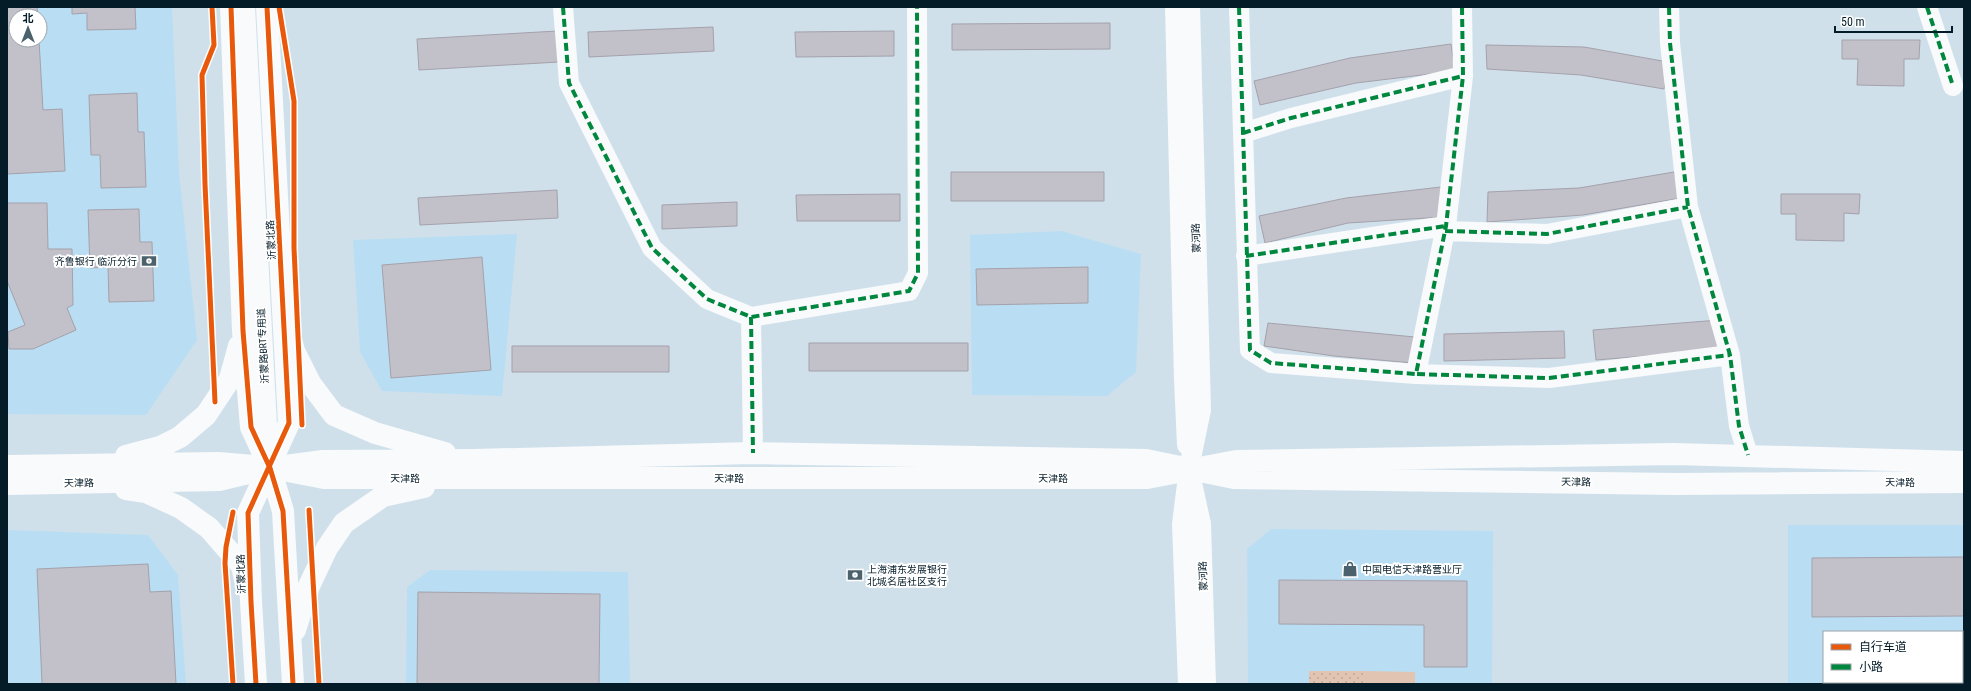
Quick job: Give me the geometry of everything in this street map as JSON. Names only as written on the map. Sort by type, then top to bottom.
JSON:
[{"type":"main road","points":[[231,7],[243,331],[251,427],[270,468],[284,511],[293,684]]},
{"type":"main road","name":"沂蒙北路","points":[[256,684],[248,513],[270,468],[289,423],[267,7]]},
{"type":"main road","points":[[284,310],[294,352],[310,383],[334,415],[375,434],[475,469]]},
{"type":"main road","points":[[94,474],[160,447],[180,437],[206,415],[230,379],[243,331]]},
{"type":"main road","name":"天津路","points":[[475,469],[753,453],[1146,460],[1234,478],[1675,484],[1964,482]]},
{"type":"main road","name":"天津路","points":[[7,466],[94,474],[219,480],[270,468],[323,461],[475,469],[1147,478],[1189,468],[1236,461],[1674,454],[1964,462]]},
{"type":"main road","points":[[291,642],[309,586],[326,548],[344,523],[383,496],[475,469]]},
{"type":"main road","points":[[94,474],[146,492],[181,508],[209,528],[242,566],[251,602]]},
{"type":"main road","name":"天津路","points":[[7,484],[94,474]]},
{"type":"street","name":"沂蒙路BRT专用道","points":[[245,7],[283,684]]},
{"type":"street","points":[[563,7],[568,83],[652,248],[707,299],[751,317],[909,291],[918,273],[917,7]]},
{"type":"street","name":"蒙河路","points":[[1175,7],[1184,380],[1189,468],[1201,524],[1206,684]]},
{"type":"street","name":"蒙河路","points":[[1188,684],[1182,524],[1189,468],[1201,410],[1190,7]]},
{"type":"street","points":[[1239,7],[1250,350],[1271,363],[1416,374],[1550,378],[1730,355]]},
{"type":"street","points":[[1416,374],[1445,228],[1463,76],[1462,7]]},
{"type":"street","points":[[1669,7],[1670,43],[1688,207],[1730,355],[1739,426],[1748,455]]},
{"type":"street","points":[[1927,7],[1953,86]]},
{"type":"street","points":[[1243,133],[1291,118],[1463,76]]},
{"type":"street","points":[[1246,256],[1445,228],[1547,234],[1688,207]]},
{"type":"street","points":[[751,317],[753,453]]},
{"type":"shaded area","points":[[7,7],[172,7],[179,172],[197,340],[146,415],[7,414]]},
{"type":"shaded area","points":[[1061,231],[1141,254],[1136,372],[1107,396],[972,395],[970,235]]},
{"type":"shaded area","points":[[517,234],[502,396],[382,391],[360,352],[353,240]]},
{"type":"shaded area","points":[[1788,525],[1964,525],[1964,684],[1788,684]]},
{"type":"shaded area","points":[[1271,529],[1493,531],[1492,684],[1248,684],[1247,549]]},
{"type":"shaded area","points":[[7,530],[148,535],[178,575],[186,684],[7,684]]},
{"type":"shaded area","points":[[430,570],[628,572],[630,684],[406,684],[407,587]]},
{"type":"shaded area","points":[[1309,671],[1364,671],[1364,684],[1309,684]]},
{"type":"shaded area","points":[[1364,671],[1415,672],[1415,684],[1364,684]]},
{"type":"building","points":[[7,7],[37,7],[8,8],[8,48],[39,48],[43,110],[62,109],[65,171],[7,174]]},
{"type":"building","points":[[72,7],[135,7],[136,29],[87,30],[87,13],[72,14]]},
{"type":"building","points":[[1110,23],[1110,49],[952,50],[952,24]]},
{"type":"building","points":[[713,27],[714,51],[589,57],[588,32]]},
{"type":"building","points":[[557,31],[559,62],[419,70],[417,39]]},
{"type":"building","points":[[894,31],[894,56],[796,57],[795,32]]},
{"type":"building","points":[[1842,40],[1920,40],[1919,59],[1904,59],[1904,86],[1857,85],[1858,59],[1842,59]]},
{"type":"building","points":[[1451,44],[1455,71],[1356,83],[1260,105],[1254,81],[1350,58]]},
{"type":"building","points":[[1486,45],[1584,47],[1668,62],[1664,89],[1581,75],[1487,69]]},
{"type":"building","points":[[137,93],[138,132],[144,132],[146,187],[101,188],[100,155],[91,155],[89,95]]},
{"type":"building","points":[[951,172],[1104,172],[1104,201],[951,201]]},
{"type":"building","points":[[1674,172],[1681,198],[1583,215],[1487,222],[1488,192],[1579,188]]},
{"type":"building","points":[[1441,187],[1442,217],[1348,223],[1265,243],[1259,216],[1346,198]]},
{"type":"building","points":[[557,190],[558,218],[420,225],[418,198]]},
{"type":"building","points":[[900,194],[900,221],[797,221],[796,195]]},
{"type":"building","points":[[1781,194],[1860,194],[1859,214],[1844,213],[1844,241],[1796,240],[1796,214],[1781,214]]},
{"type":"building","points":[[737,202],[737,226],[662,229],[662,205]]},
{"type":"building","points":[[7,203],[47,203],[48,249],[72,249],[73,305],[67,308],[76,330],[33,349],[9,349],[8,332],[25,325],[7,281]]},
{"type":"building","points":[[139,209],[140,242],[152,242],[154,301],[109,302],[108,267],[90,268],[88,210]]},
{"type":"building","points":[[482,257],[491,370],[391,378],[382,265]]},
{"type":"building","points":[[1088,267],[1088,303],[977,305],[976,269]]},
{"type":"building","points":[[1719,320],[1721,350],[1596,360],[1593,330]]},
{"type":"building","points":[[1268,323],[1415,337],[1413,363],[1334,356],[1264,346]]},
{"type":"building","points":[[1564,331],[1565,358],[1444,361],[1444,334]]},
{"type":"building","points":[[809,343],[968,343],[968,371],[809,371]]},
{"type":"building","points":[[512,346],[669,346],[669,372],[512,372]]},
{"type":"building","points":[[1964,557],[1964,616],[1812,617],[1812,558]]},
{"type":"building","points":[[148,564],[150,592],[171,591],[176,684],[42,684],[37,569]]},
{"type":"building","points":[[1279,580],[1467,581],[1467,667],[1424,667],[1424,625],[1279,624]]},
{"type":"building","points":[[418,592],[600,594],[599,684],[417,684]]},
{"type":"marked path","points":[[563,7],[569,83],[652,248],[707,299],[751,317],[909,291],[918,273],[917,7]]},
{"type":"marked path","points":[[1239,7],[1250,350],[1271,363],[1416,374]]},
{"type":"marked path","points":[[1462,7],[1463,76],[1446,226],[1416,374],[1549,378],[1730,355]]},
{"type":"marked path","points":[[1669,7],[1670,43],[1688,207],[1730,355],[1739,426],[1748,455]]},
{"type":"marked path","points":[[1927,7],[1953,86]]},
{"type":"marked path","points":[[1243,133],[1291,118],[1463,76]]},
{"type":"marked path","points":[[1445,231],[1547,234],[1688,207]]},
{"type":"marked path","points":[[1246,256],[1446,226]]},
{"type":"marked path","points":[[751,317],[753,453]]},
{"type":"cycle path","points":[[212,7],[214,45],[202,75],[205,184],[215,402]]},
{"type":"cycle path","points":[[231,7],[243,331],[251,427],[270,468],[283,511],[293,684]]},
{"type":"cycle path","points":[[256,684],[248,513],[289,423],[267,7]]},
{"type":"cycle path","points":[[279,7],[294,101],[294,248],[302,425]]},
{"type":"cycle path","points":[[309,510],[319,684]]},
{"type":"cycle path","points":[[233,512],[226,547],[225,563],[233,684]]},
{"type":"place","name":"齐鲁银行 临沂分行","points":[[149,261]]},
{"type":"place","name":"中国电信天津路营业厅","points":[[1350,569]]},
{"type":"place","name":"上海浦东发展银行 北城名居社区支行","points":[[855,575]]}]
